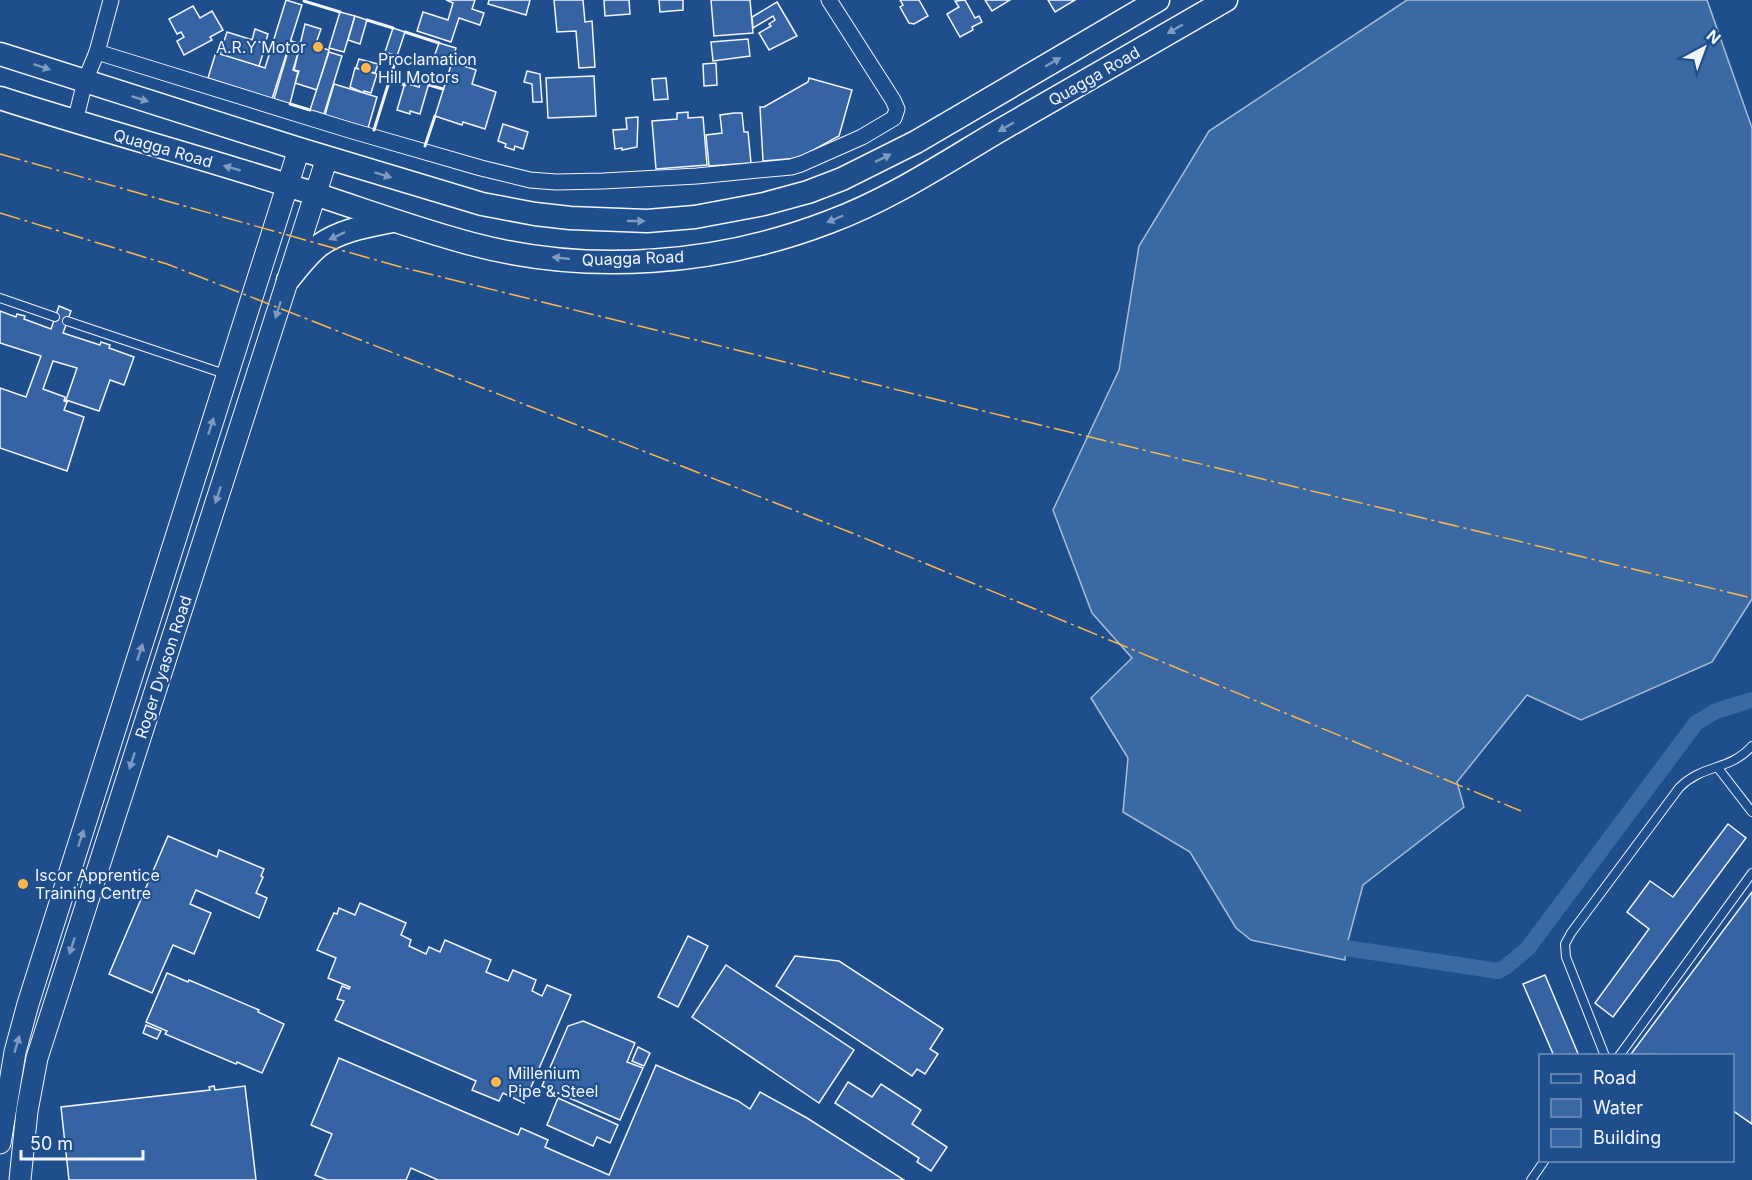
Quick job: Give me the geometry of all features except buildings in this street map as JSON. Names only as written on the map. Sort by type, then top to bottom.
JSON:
[{"type":"main road","name":"Quagga Road","points":[[0,54],[327,158],[483,204],[535,214],[598,220],[647,221],[695,217],[808,192],[842,179],[916,142],[1158,0]]},
{"type":"main road","name":"Quagga Road","points":[[0,98],[484,247],[517,254],[608,262],[654,260],[731,251],[829,222],[892,194],[1226,0]]},
{"type":"main road","name":"Roger Dyason Road","points":[[0,1143],[2,1118],[15,1052],[28,1005],[299,149]]},
{"type":"main road","name":"Roger Dyason Road","points":[[20,1180],[27,1112],[40,1049],[327,158]]},
{"type":"main road","points":[[288,279],[309,255],[329,239],[348,231],[394,221]]},
{"type":"street","points":[[75,122],[85,81],[97,52],[111,0]]},
{"type":"street","points":[[97,52],[379,139],[512,176],[543,181],[603,181],[697,176],[791,167],[845,145],[894,118],[897,109],[894,100],[829,0]]},
{"type":"lane","points":[[0,298],[55,316]]},
{"type":"lane","points":[[67,321],[228,375]]},
{"type":"lane","points":[[1604,1054],[1566,957],[1565,944],[1679,788],[1689,778],[1702,771],[1718,768],[1745,754],[1752,746]]},
{"type":"lane","points":[[1718,768],[1752,812]]},
{"type":"lane","points":[[1620,1054],[1752,873]]},
{"type":"lane","points":[[1531,1180],[1544,1162]]},
{"type":"water","points":[[1407,0],[1707,0],[1752,128],[1752,599],[1712,662],[1581,720],[1527,695],[1457,782],[1464,807],[1363,885],[1346,948],[1345,960],[1251,940],[1236,928],[1190,852],[1123,812],[1128,758],[1091,698],[1132,658],[1092,613],[1053,510],[1119,370],[1139,246],[1209,131]]},
{"type":"waterway","points":[[1346,948],[1498,971],[1507,966],[1528,948],[1696,723],[1716,711],[1752,700]]},
{"type":"wall","points":[[304,1],[340,12]]},
{"type":"wall","points":[[367,20],[393,28]]},
{"type":"wall","points":[[405,32],[439,43]]},
{"type":"wall","points":[[374,130],[397,56]]},
{"type":"wall","points":[[390,80],[405,85]]},
{"type":"wall","points":[[429,85],[443,89]]},
{"type":"wall","points":[[290,104],[310,110]]},
{"type":"wall","points":[[425,146],[435,116]]},
{"type":"power","points":[[0,154],[401,267],[1752,598]]},
{"type":"power","points":[[0,213],[167,264],[852,533],[1521,811]]},
{"type":"place","name":"A.R.Y Motor","points":[[318,47]]},
{"type":"place","name":"Proclamation Hill Motors","points":[[366,68]]},
{"type":"place","name":"Iscor Apprentice Training Centre","points":[[23,884]]},
{"type":"place","name":"Millenium Pipe & Steel","points":[[496,1082]]}]
